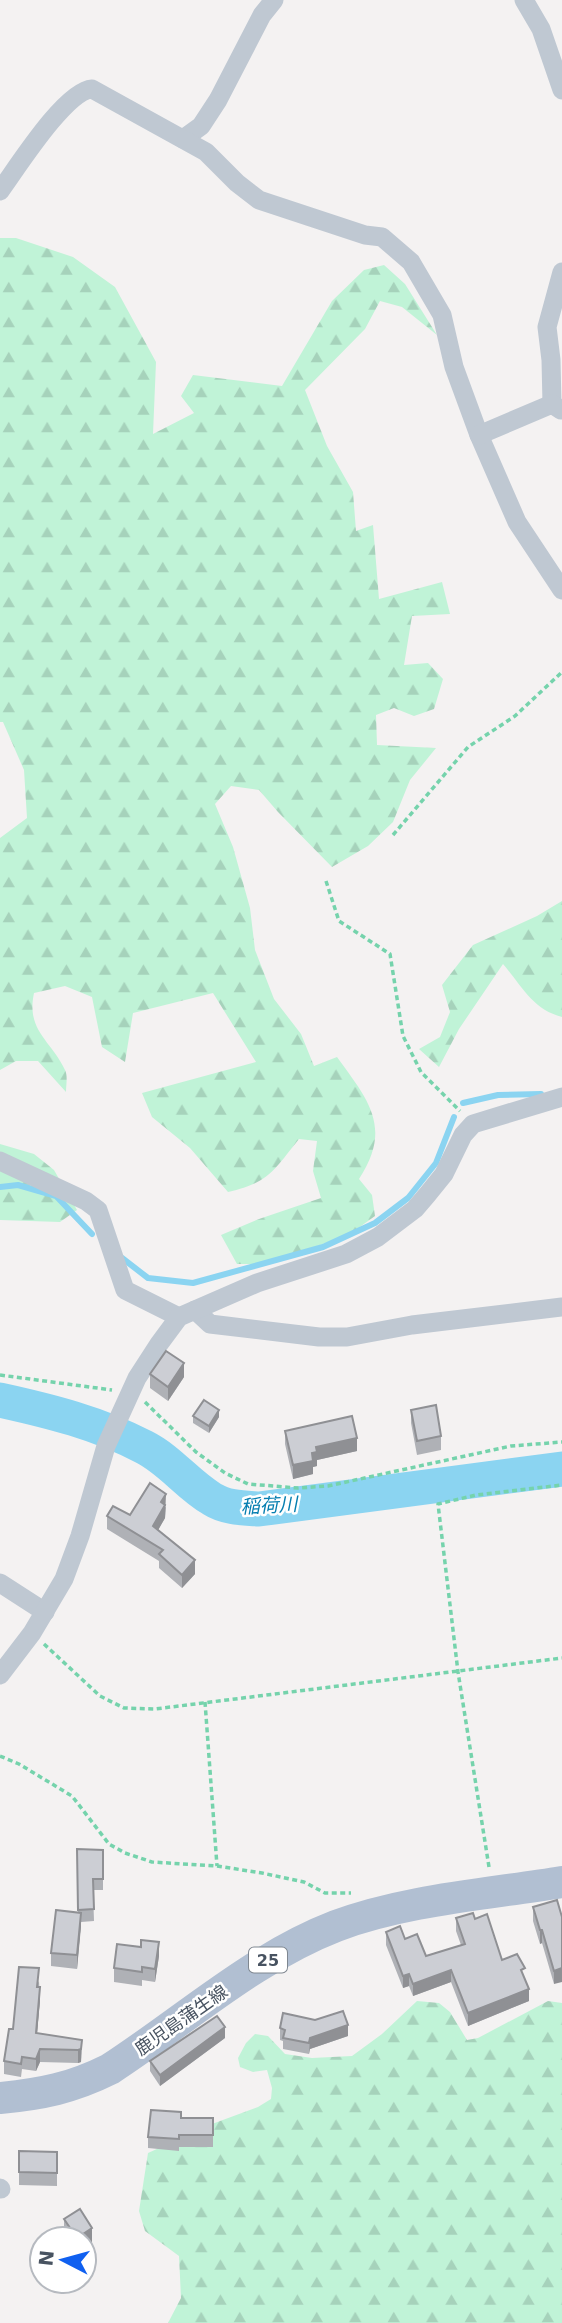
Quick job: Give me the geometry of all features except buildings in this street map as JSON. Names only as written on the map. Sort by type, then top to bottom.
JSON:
[{"type":"main road","name":"鹿児島蒲生線","points":[[0,2098],[54,2092],[84,2082],[110,2069],[257,1967],[283,1951],[337,1926],[405,1908],[562,1882]]},
{"type":"street","points":[[183,139],[201,126],[218,100],[262,15],[274,0]]},
{"type":"street","points":[[524,0],[541,29],[562,90]]},
{"type":"street","points":[[0,191],[57,113],[85,89],[92,89],[206,152],[237,183],[259,200],[365,235],[382,237],[411,261],[442,315],[454,367],[479,435],[517,522],[562,590]]},
{"type":"street","points":[[479,435],[557,407],[547,327],[562,272]]},
{"type":"street","points":[[0,1675],[32,1633],[64,1579],[80,1536],[106,1446],[137,1378],[159,1343],[187,1314],[257,1283],[346,1254],[378,1237],[415,1209],[427,1195],[444,1174],[463,1135],[473,1124],[562,1097]]},
{"type":"street","points":[[0,1161],[86,1201],[98,1210],[125,1290],[210,1324],[319,1337],[347,1337],[412,1325],[562,1307]]},
{"type":"street","points":[[0,1583],[45,1612]]},
{"type":"path","points":[[393,835],[468,747],[515,716],[562,672]]},
{"type":"path","points":[[326,881],[340,921],[390,954],[403,1036],[421,1072],[473,1124]]},
{"type":"path","points":[[0,1375],[131,1393],[148,1404],[197,1451],[225,1473],[248,1484],[298,1488],[328,1486],[511,1446],[562,1442]]},
{"type":"path","points":[[494,1893],[458,1672],[438,1504],[476,1495],[562,1485]]},
{"type":"path","points":[[32,1633],[100,1696],[124,1708],[155,1709],[562,1658]]},
{"type":"path","points":[[205,1702],[217,1866]]},
{"type":"path","points":[[0,1756],[19,1764],[72,1796],[109,1844],[125,1853],[152,1862],[217,1866],[304,1882],[325,1893],[361,1893]]},
{"type":"green space","points":[[0,238],[16,238],[73,257],[115,287],[156,362],[153,434],[194,413],[181,396],[193,375],[282,386],[332,301],[364,270],[384,265],[405,284],[437,335],[402,307],[380,301],[365,329],[305,390],[327,446],[353,492],[356,531],[373,525],[379,599],[442,582],[450,614],[412,616],[404,665],[428,663],[443,679],[434,709],[414,716],[394,708],[376,715],[377,745],[436,748],[410,780],[393,822],[368,846],[332,867],[259,790],[231,786],[215,804],[233,847],[250,908],[255,950],[274,999],[301,1034],[314,1066],[337,1057],[367,1101],[375,1129],[369,1161],[359,1179],[372,1195],[375,1216],[350,1234],[268,1264],[237,1264],[221,1235],[321,1198],[313,1171],[317,1141],[299,1139],[270,1174],[253,1184],[228,1192],[190,1148],[152,1117],[142,1093],[256,1062],[213,993],[133,1013],[125,1062],[102,1047],[92,997],[65,986],[34,993],[34,1017],[41,1035],[65,1070],[66,1092],[38,1061],[16,1061],[0,1070],[0,838],[27,818],[24,770],[3,722],[0,722]]},
{"type":"green space","points":[[562,901],[562,1017],[535,1003],[503,964],[459,1029],[439,1067],[419,1049],[440,1037],[450,1012],[442,985],[473,945],[537,916]]},
{"type":"green space","points":[[0,1144],[34,1154],[54,1170],[77,1210],[60,1222],[0,1220]]},
{"type":"green space","points":[[417,2001],[439,2003],[450,2012],[467,2040],[478,2038],[548,2001],[562,2003],[562,2323],[168,2323],[181,2298],[179,2256],[145,2231],[139,2211],[148,2153],[271,2099],[272,2088],[267,2070],[253,2072],[240,2067],[238,2058],[246,2043],[255,2034],[268,2036],[285,2054],[312,2058],[352,2056],[382,2034]]},
{"type":"waterway","points":[[463,1103],[498,1095],[541,1094]]},
{"type":"waterway","points":[[122,1258],[148,1278],[193,1283],[323,1247],[375,1223],[408,1198],[436,1163],[454,1117]]},
{"type":"waterway","points":[[0,1187],[18,1185],[56,1196],[92,1234]]},
{"type":"waterway","name":"稲荷川","points":[[0,1400],[74,1419],[127,1439],[153,1452],[212,1499],[241,1508],[259,1509],[562,1469]]}]
